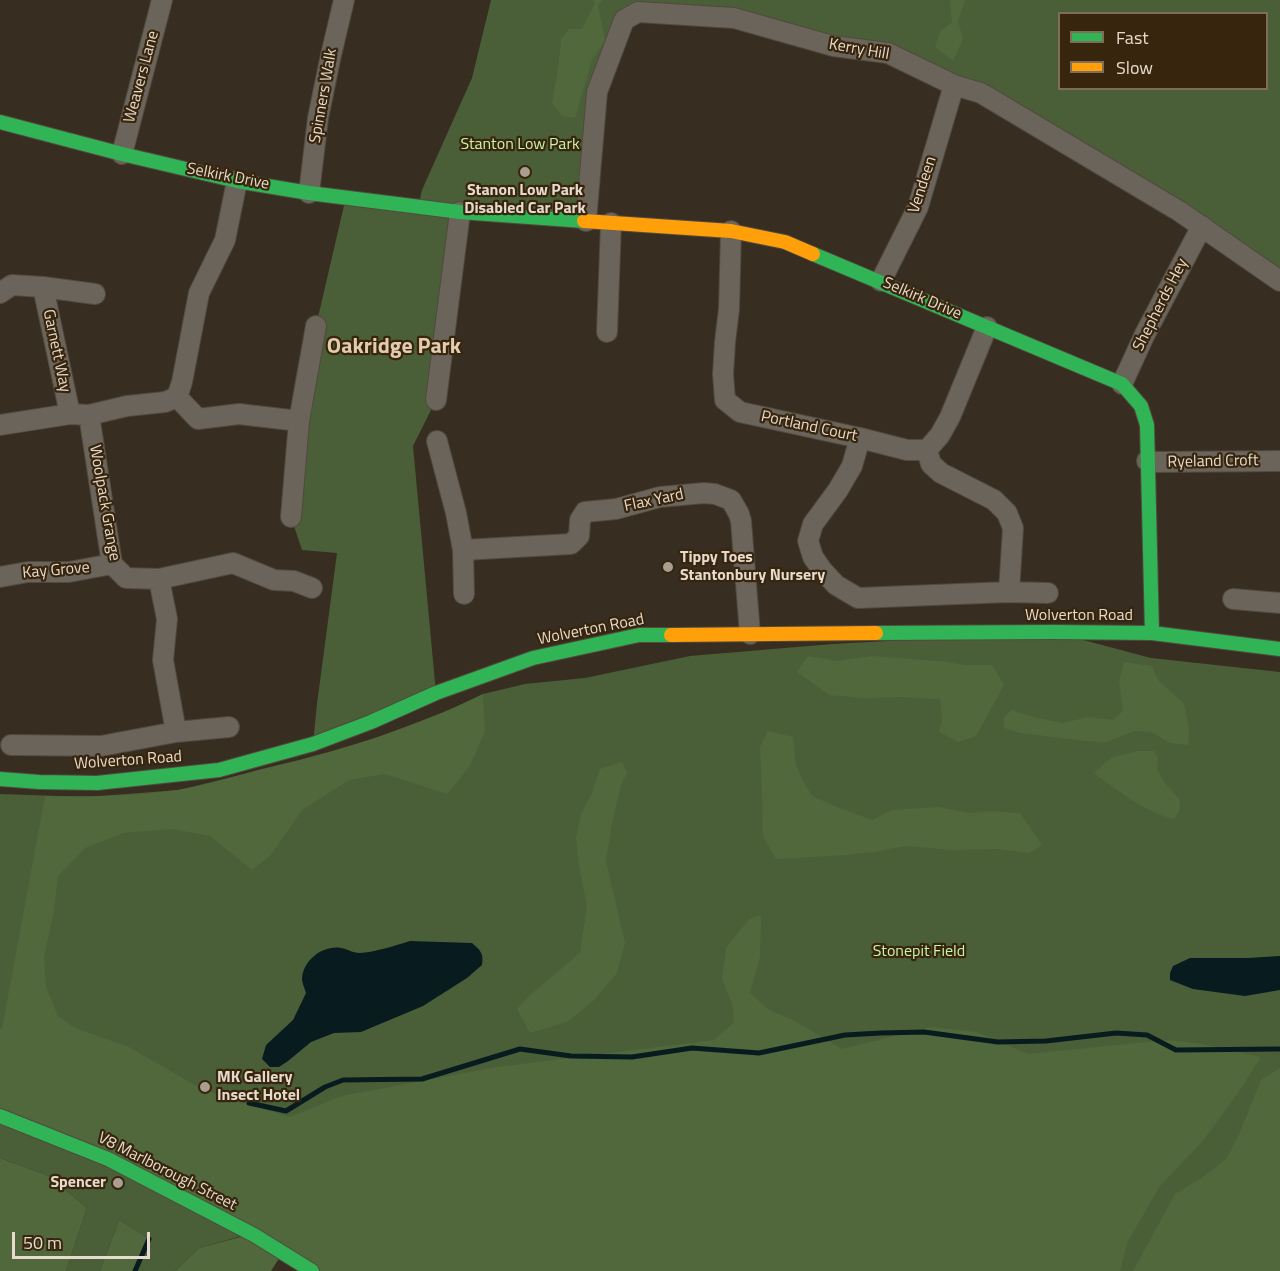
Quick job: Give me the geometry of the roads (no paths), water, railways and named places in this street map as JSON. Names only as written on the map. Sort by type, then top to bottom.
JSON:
[{"type":"street","name":"Weavers Lane","points":[[122,154],[162,0]]},
{"type":"street","name":"Spinners Walk","points":[[309,193],[318,118],[330,55],[344,0]]},
{"type":"street","name":"Kerry Hill","points":[[586,221],[597,92],[624,20],[638,12],[734,18],[833,46],[888,53],[954,85],[981,93],[1202,226],[1280,281]]},
{"type":"street","name":"Vendeen","points":[[881,281],[918,207],[954,85]]},
{"type":"street","name":"Selkirk Drive","points":[[0,122],[237,181],[309,193],[460,212],[730,231],[785,242],[1122,384],[1141,406],[1147,425],[1152,633]]},
{"type":"street","points":[[0,425],[165,402],[177,397],[200,293],[225,240],[237,181]]},
{"type":"street","points":[[436,400],[460,212]]},
{"type":"street","points":[[607,332],[611,223]]},
{"type":"street","name":"Shepherds Hey","points":[[1122,384],[1145,334],[1202,226]]},
{"type":"street","name":"Portland Court","points":[[730,231],[729,309],[724,342],[723,374],[725,400],[740,412],[907,450],[927,450]]},
{"type":"street","name":"Garnett Way","points":[[0,293],[12,285],[95,294]]},
{"type":"street","name":"Garnett Way","points":[[43,287],[80,414]]},
{"type":"street","points":[[291,517],[299,421],[316,326]]},
{"type":"street","points":[[987,327],[950,417],[940,435],[927,450],[931,464],[941,473],[994,500],[1007,513],[1012,528],[1009,592]]},
{"type":"street","points":[[177,397],[198,419],[239,414],[299,421]]},
{"type":"street","name":"Woolpack Grange","points":[[80,414],[112,564],[126,578],[159,579],[233,563],[274,580],[294,581],[312,588]]},
{"type":"street","points":[[861,438],[852,466],[813,524],[808,541],[813,557],[836,585],[858,598],[1009,592],[1048,593]]},
{"type":"street","points":[[437,441],[463,550],[464,594]]},
{"type":"street","name":"Ryeland Croft","points":[[1147,461],[1280,461]]},
{"type":"street","name":"Flax Yard","points":[[463,550],[571,544],[579,536],[580,520],[585,512],[616,509],[660,497],[704,493],[724,496],[736,507],[741,521],[750,634]]},
{"type":"street","name":"Kay Grove","points":[[0,577],[28,572],[69,572],[112,564]]},
{"type":"street","points":[[159,579],[167,620],[163,660],[176,732]]},
{"type":"street","points":[[1233,599],[1280,603]]},
{"type":"street","name":"Wolverton Road","points":[[0,779],[97,783],[219,770],[313,744],[371,722],[436,693],[533,658],[639,635],[1152,633],[1280,649]]},
{"type":"street","points":[[11,745],[101,746],[176,732],[229,727]]},
{"type":"street","name":"V8 Marlborough Street","points":[[0,1116],[108,1159],[254,1235],[312,1271]]},
{"type":"water","points":[[410,941],[472,943],[481,952],[482,965],[467,978],[423,1006],[361,1032],[334,1033],[311,1042],[279,1067],[270,1067],[262,1059],[266,1045],[293,1020],[306,993],[302,981],[303,972],[315,955],[334,948],[357,953],[365,952]]},
{"type":"water","points":[[1280,956],[1280,990],[1245,996],[1193,989],[1170,980],[1173,966],[1190,958]]},
{"type":"waterway","points":[[249,1103],[286,1111],[325,1087],[343,1080],[422,1079],[520,1049],[571,1056],[632,1057],[692,1048],[759,1053],[845,1035],[924,1032],[998,1042],[1046,1041],[1116,1033],[1147,1035],[1176,1050],[1280,1049]]},
{"type":"waterway","points":[[135,1271],[149,1239]]},
{"type":"place","name":"Stanon Low Park Disabled Car Park","points":[[525,172]]},
{"type":"place","name":"Tippy Toes Stantonbury Nursery","points":[[668,567]]},
{"type":"place","name":"MK Gallery Insect Hotel","points":[[205,1087]]},
{"type":"place","name":"Spencer","points":[[118,1183]]},
{"type":"district","name":"Oakridge Park","points":[[394,348]]},
{"type":"park label","name":"Stanton Low Park","points":[[520,145]]},
{"type":"park label","name":"Stonepit Field","points":[[919,952]]}]
